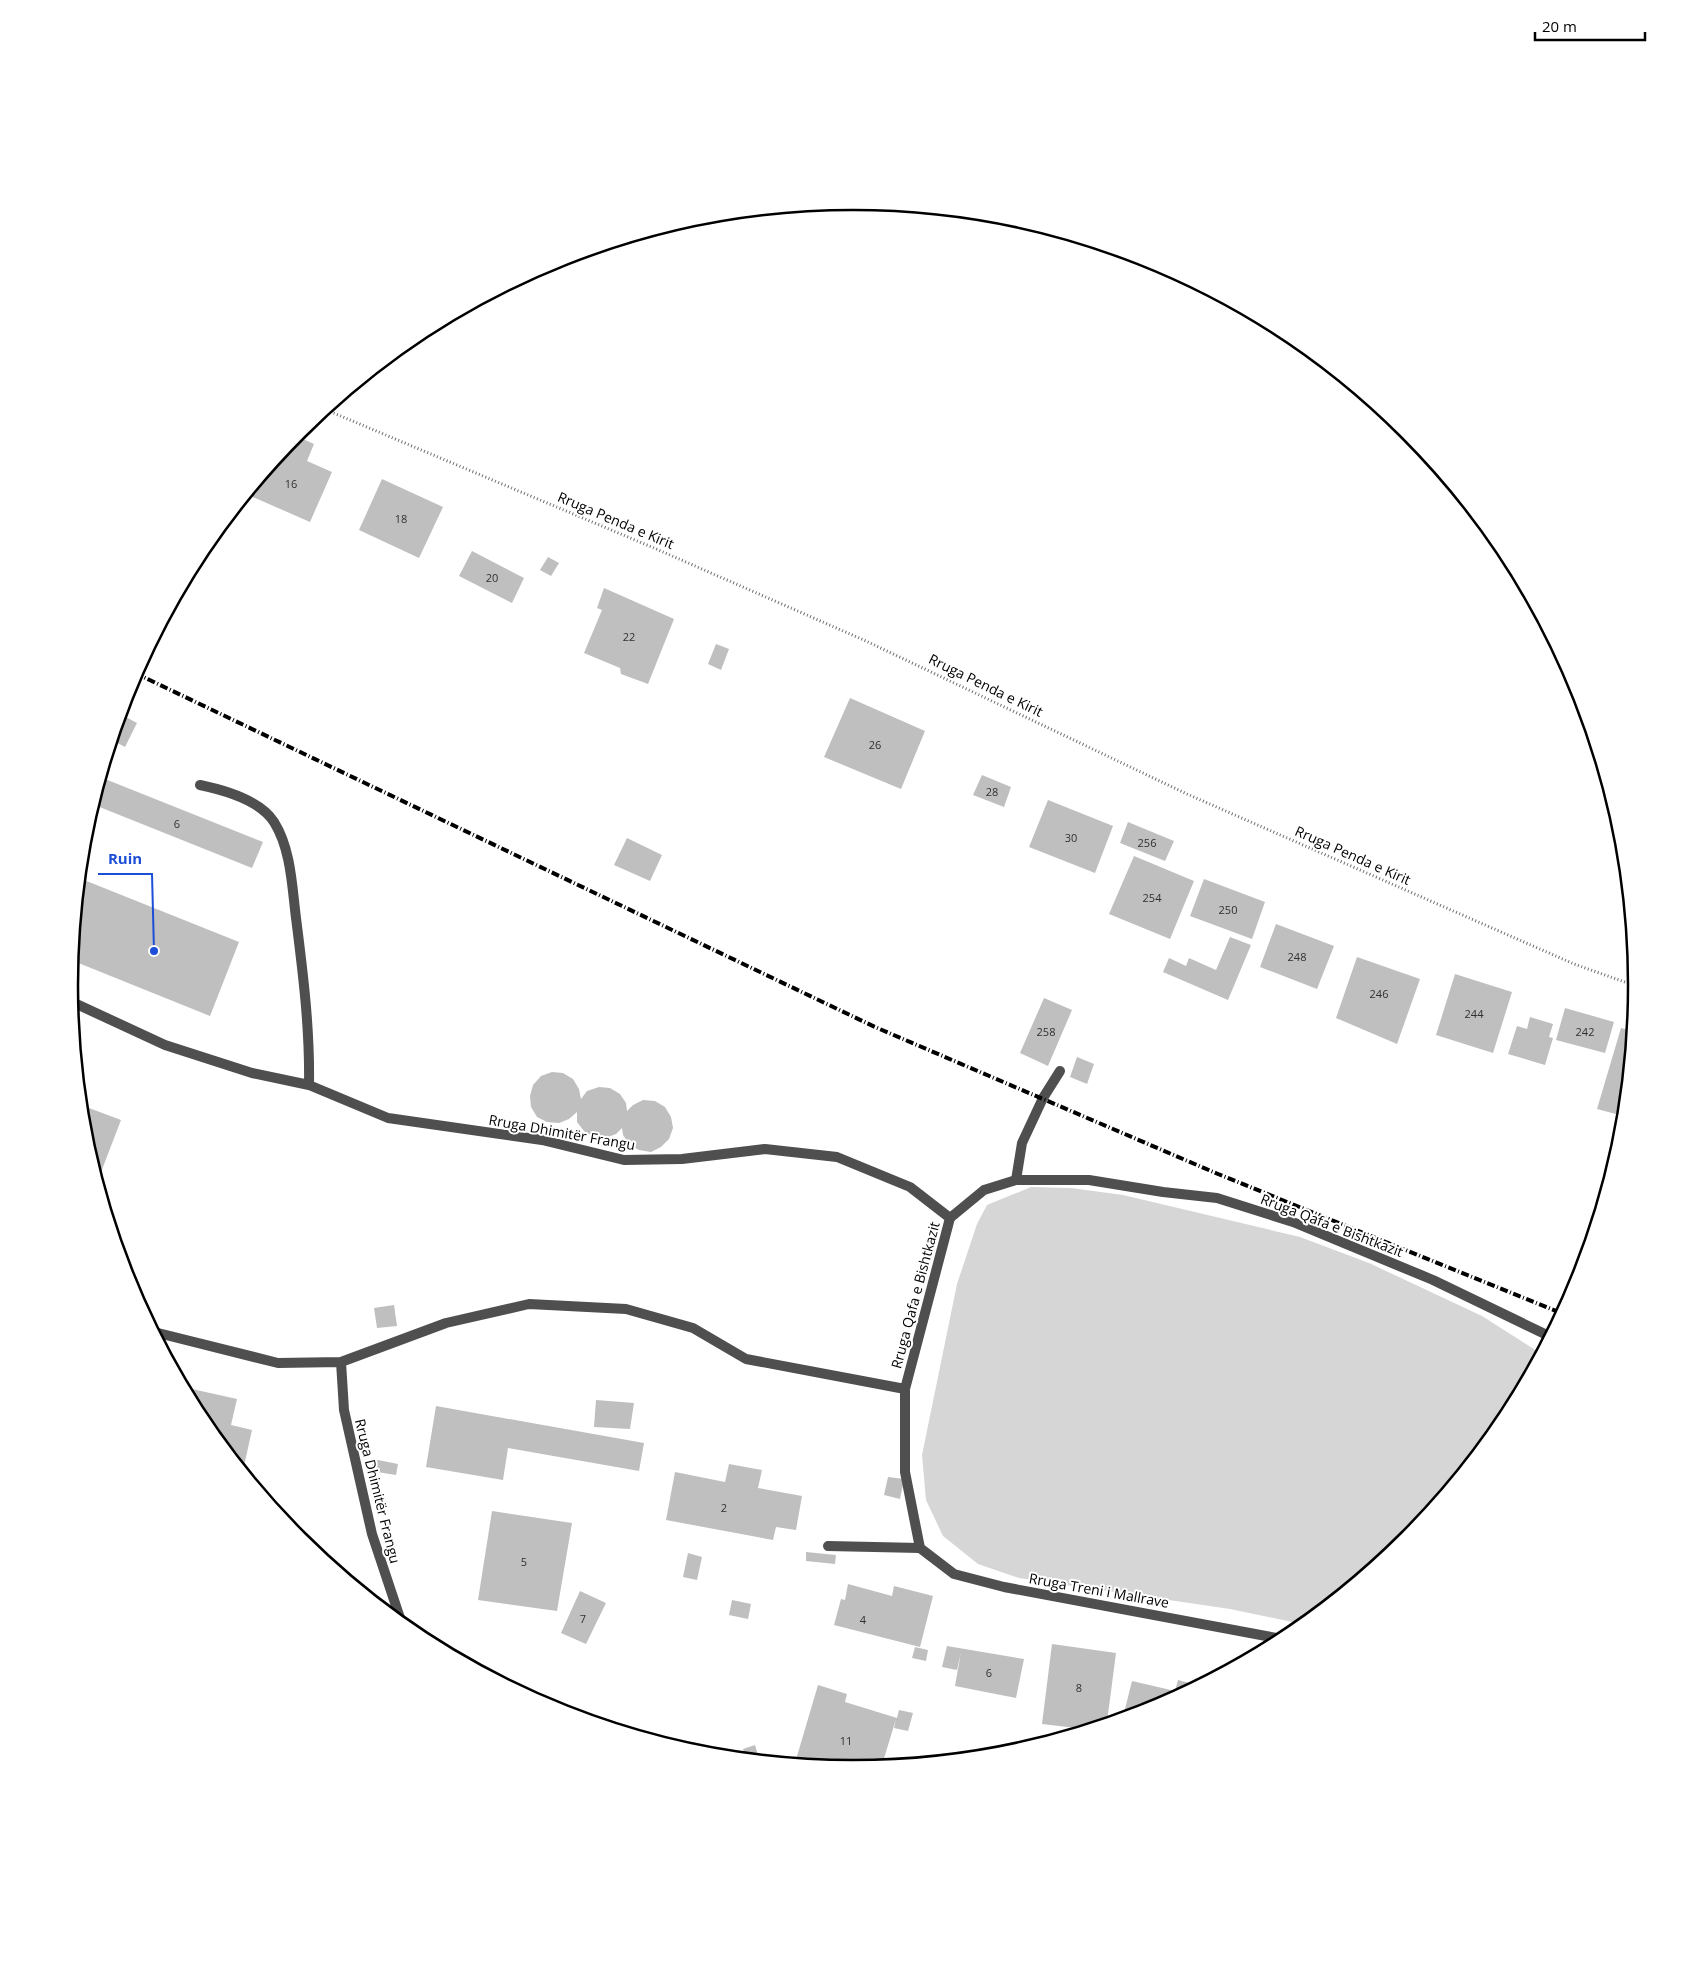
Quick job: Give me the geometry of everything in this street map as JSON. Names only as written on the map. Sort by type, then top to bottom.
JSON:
[{"type":"street","points":[[200,785],[228,791],[248,800],[273,820],[284,844],[291,880],[310,1038],[309,1085]]},
{"type":"street","name":"Rruga Dhimitër Frangu","points":[[78,1005],[166,1045],[252,1073],[309,1085],[388,1118],[542,1140],[624,1160],[682,1159],[765,1148],[837,1157],[910,1187],[950,1218]]},
{"type":"street","points":[[1016,1180],[1022,1143],[1043,1098],[1060,1071]]},
{"type":"street","name":"Rruga Qafa e Bishtkazit","points":[[905,1388],[950,1218],[984,1190],[1016,1180],[1089,1180],[1217,1198],[1310,1229],[1433,1280],[1544,1334]]},
{"type":"street","points":[[161,1334],[278,1363],[341,1362],[446,1323],[529,1304],[626,1309],[693,1328],[746,1359],[905,1388],[905,1472],[920,1548],[828,1546]]},
{"type":"street","name":"Rruga Dhimitër Frangu","points":[[341,1362],[344,1410],[372,1534],[398,1611]]},
{"type":"street","name":"Rruga Treni i Mallrave","points":[[920,1548],[954,1574],[1004,1587],[1270,1637]]},
{"type":"path","name":"Rruga Penda e Kirit","points":[[331,412],[654,548],[866,640],[1196,798],[1574,964],[1628,983]]},
{"type":"shaded area","points":[[1031,1187],[1071,1188],[1123,1195],[1300,1237],[1369,1263],[1482,1316],[1536,1350],[1497,1415],[1435,1495],[1401,1533],[1363,1567],[1293,1622],[1230,1609],[1019,1578],[978,1564],[943,1536],[926,1500],[922,1455],[957,1284],[977,1224],[987,1205]]},
{"type":"building","points":[[302,438],[314,444],[307,461],[332,472],[310,522],[252,496]]},
{"type":"building","points":[[382,479],[443,507],[419,558],[359,530]]},
{"type":"building","points":[[472,551],[524,578],[512,603],[459,576]]},
{"type":"building","points":[[548,557],[559,563],[551,576],[540,570]]},
{"type":"building","points":[[604,588],[674,619],[648,684],[621,674],[620,668],[584,653],[602,610],[597,608]]},
{"type":"building","points":[[716,644],[729,649],[721,670],[708,664]]},
{"type":"building","points":[[850,698],[925,731],[901,789],[824,757]]},
{"type":"building","points":[[126,717],[137,723],[125,747],[117,743]]},
{"type":"building","points":[[982,775],[1011,787],[1004,807],[973,795]]},
{"type":"building","points":[[105,779],[263,842],[252,868],[98,807]]},
{"type":"building","points":[[1048,800],[1113,826],[1095,873],[1029,847]]},
{"type":"building","points":[[1128,822],[1174,841],[1165,861],[1120,843]]},
{"type":"building","points":[[627,838],[662,855],[650,881],[614,865]]},
{"type":"building","points":[[1134,856],[1194,881],[1170,939],[1109,914]]},
{"type":"building","points":[[1204,879],[1265,902],[1252,939],[1190,916]]},
{"type":"building","points":[[84,880],[239,942],[210,1016],[78,963],[79,934]]},
{"type":"building","points":[[1276,924],[1334,946],[1317,989],[1260,967]]},
{"type":"building","points":[[1230,937],[1251,945],[1228,1000],[1163,972],[1169,958],[1186,966],[1189,958],[1216,970]]},
{"type":"building","points":[[1357,957],[1420,979],[1397,1044],[1336,1018]]},
{"type":"building","points":[[1455,974],[1512,992],[1493,1053],[1436,1035]]},
{"type":"building","points":[[1044,998],[1072,1010],[1048,1066],[1020,1053]]},
{"type":"building","points":[[1565,1008],[1614,1022],[1605,1053],[1556,1040]]},
{"type":"building","points":[[1530,1017],[1553,1024],[1549,1037],[1553,1038],[1545,1065],[1508,1054],[1517,1026],[1527,1029]]},
{"type":"building","points":[[1621,1028],[1626,1029],[1616,1114],[1597,1109]]},
{"type":"building","points":[[1077,1057],[1094,1064],[1087,1084],[1070,1077]]},
{"type":"building","points":[[552,1072],[563,1073],[573,1079],[579,1089],[581,1099],[587,1091],[599,1087],[610,1088],[620,1094],[626,1103],[627,1111],[633,1105],[643,1100],[655,1101],[665,1107],[671,1117],[673,1128],[669,1139],[661,1147],[651,1152],[639,1150],[630,1145],[623,1135],[622,1128],[616,1134],[605,1138],[594,1137],[584,1131],[577,1122],[577,1112],[569,1119],[559,1123],[547,1122],[537,1117],[531,1107],[530,1096],[533,1085],[541,1076]]},
{"type":"building","points":[[87,1107],[121,1120],[101,1172]]},
{"type":"building","points":[[394,1305],[397,1326],[377,1328],[374,1308]]},
{"type":"building","points":[[192,1389],[237,1399],[231,1425],[252,1430],[244,1464],[208,1415]]},
{"type":"building","points":[[596,1400],[634,1403],[630,1429],[594,1427]]},
{"type":"building","points":[[436,1406],[644,1443],[639,1471],[508,1448],[503,1480],[426,1467]]},
{"type":"building","points":[[373,1459],[398,1464],[396,1475],[371,1471]]},
{"type":"building","points":[[729,1464],[762,1470],[758,1488],[802,1496],[796,1530],[776,1527],[773,1540],[666,1520],[675,1472],[725,1482]]},
{"type":"building","points":[[888,1477],[904,1479],[900,1499],[884,1495]]},
{"type":"building","points":[[492,1511],[572,1523],[557,1611],[478,1600]]},
{"type":"building","points":[[806,1552],[836,1555],[835,1564],[806,1561]]},
{"type":"building","points":[[688,1553],[702,1557],[697,1580],[683,1577]]},
{"type":"building","points":[[848,1584],[892,1596],[894,1586],[933,1596],[920,1647],[834,1625],[841,1599],[845,1600]]},
{"type":"building","points":[[580,1591],[606,1603],[586,1644],[561,1633]]},
{"type":"building","points":[[732,1600],[751,1604],[748,1619],[729,1615]]},
{"type":"building","points":[[1052,1644],[1116,1653],[1108,1716],[1071,1727],[1042,1724]]},
{"type":"building","points":[[947,1646],[1024,1659],[1016,1698],[955,1686],[961,1652],[957,1670],[942,1667]]},
{"type":"building","points":[[915,1647],[928,1650],[926,1661],[912,1658]]},
{"type":"building","points":[[1178,1680],[1189,1683],[1176,1689]]},
{"type":"building","points":[[1132,1681],[1172,1690],[1125,1710]]},
{"type":"building","points":[[818,1685],[847,1694],[845,1702],[897,1718],[899,1710],[913,1713],[908,1731],[894,1728],[896,1719],[884,1759],[852,1760],[797,1757]]},
{"type":"building","points":[[755,1745],[757,1754],[744,1752],[743,1749]]},
{"type":"railway","points":[[141,676],[875,1027],[1218,1174],[1555,1311]]},
{"type":"place","name":"Ruin","points":[[154,951]]}]
